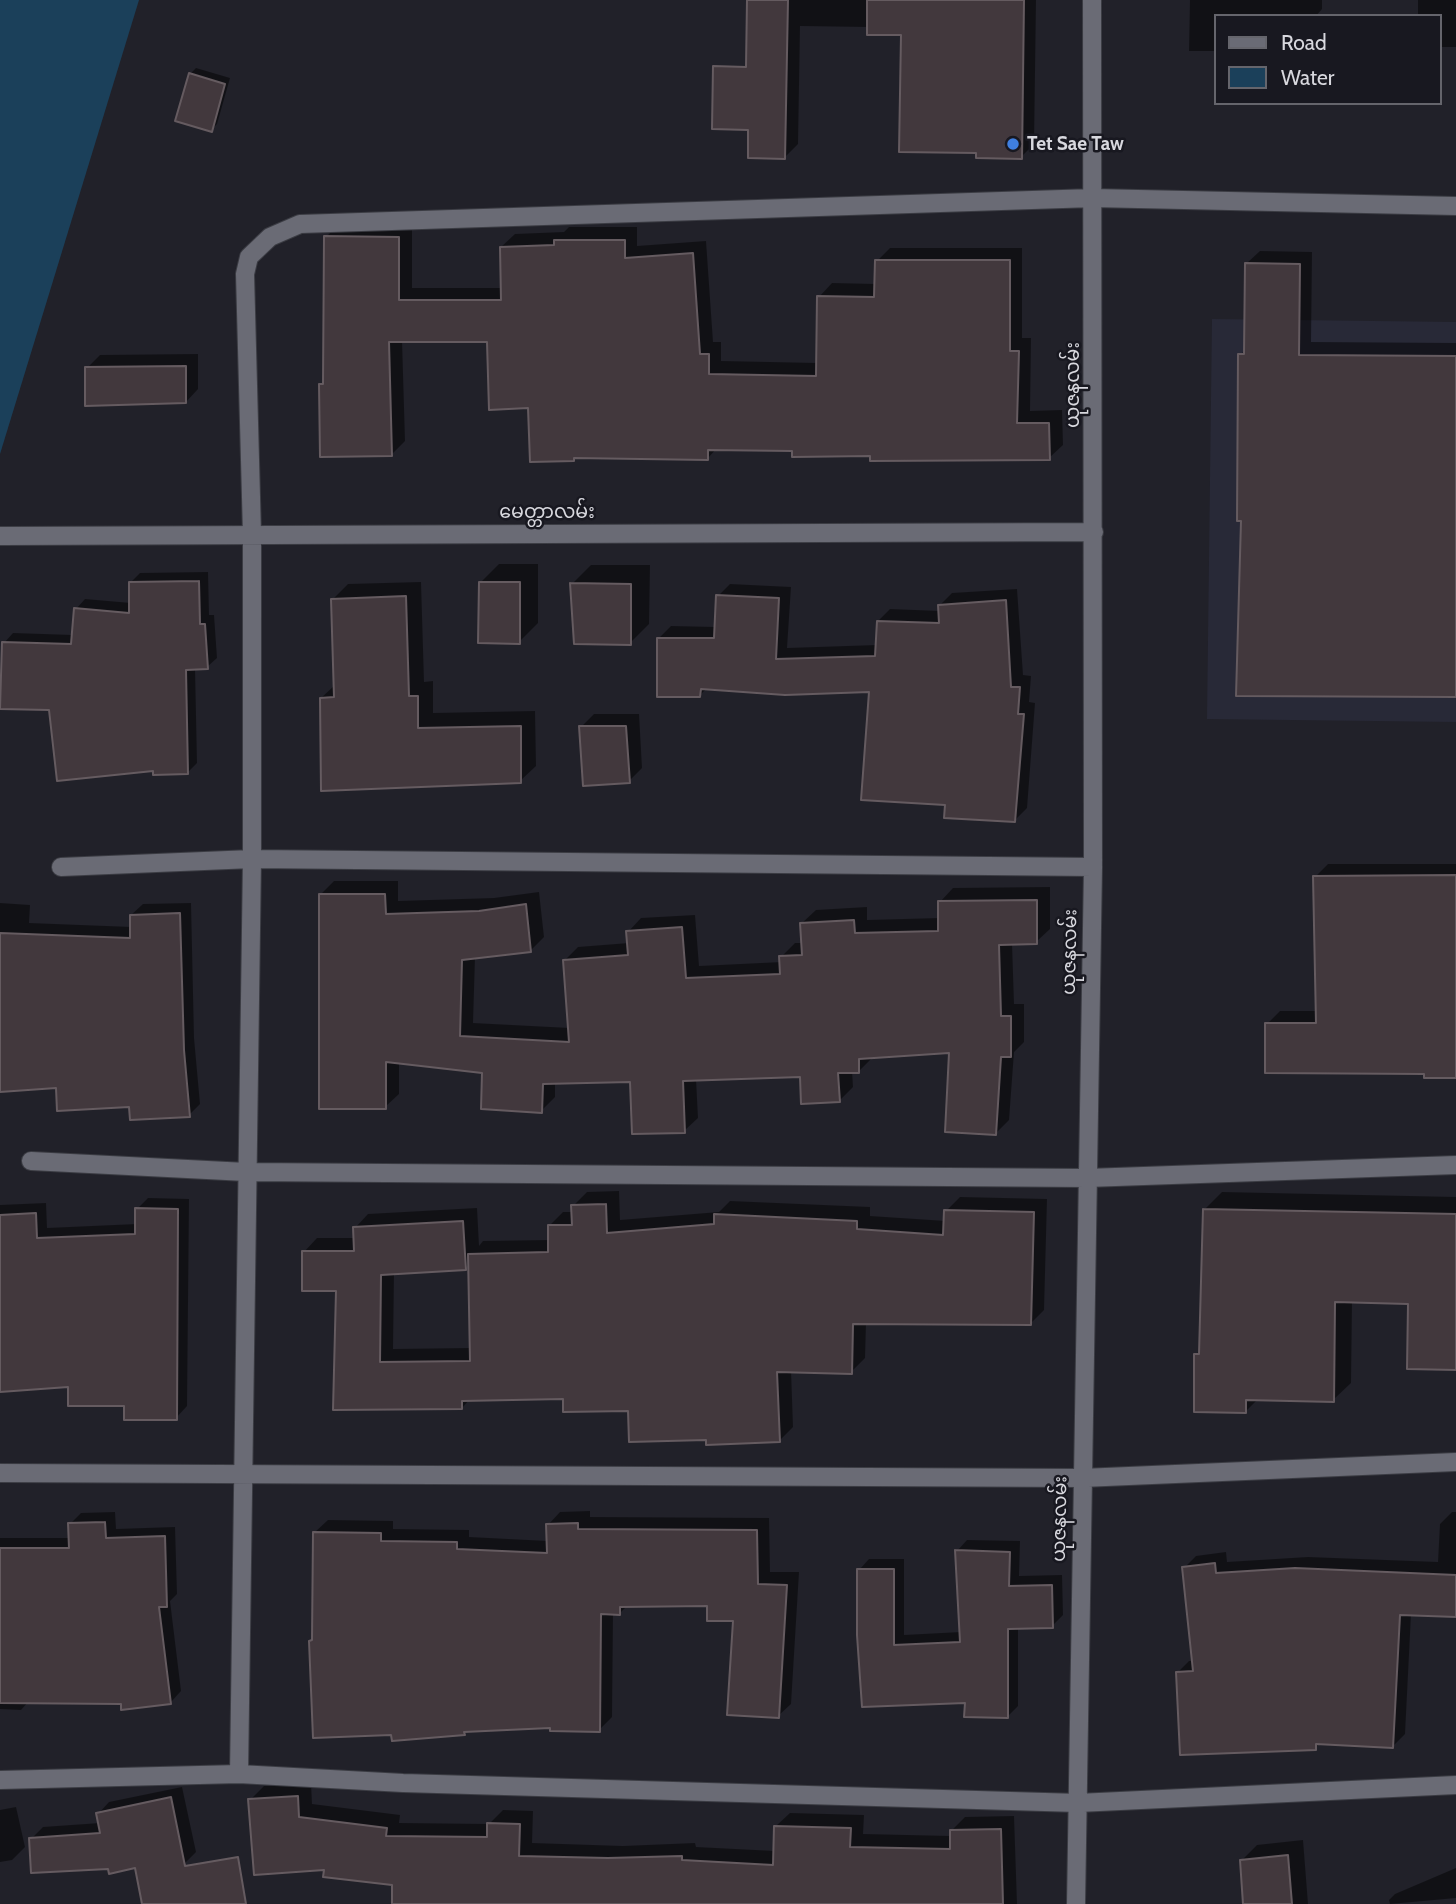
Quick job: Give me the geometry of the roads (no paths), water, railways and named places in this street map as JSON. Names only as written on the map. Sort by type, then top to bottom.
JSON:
[{"type":"street","name":"ယုဇနလမ်း","points":[[1076,1904],[1093,867],[1092,0]]},
{"type":"street","points":[[239,1774],[252,859],[251,534],[245,274],[249,257],[270,237],[300,224],[1093,198],[1456,206]]},
{"type":"street","name":"မေတ္တာလမ်း","points":[[0,536],[1094,532]]},
{"type":"street","points":[[61,867],[252,859],[1093,867]]},
{"type":"street","points":[[31,1161],[246,1172],[1087,1178],[1456,1165]]},
{"type":"street","points":[[0,1473],[1082,1478],[1456,1462]]},
{"type":"street","points":[[0,1780],[239,1774],[403,1783],[1078,1803],[1456,1785]]},
{"type":"water","points":[[0,0],[139,0],[0,454]]},
{"type":"place","name":"Tet Sae Taw","points":[[1013,144]]}]
